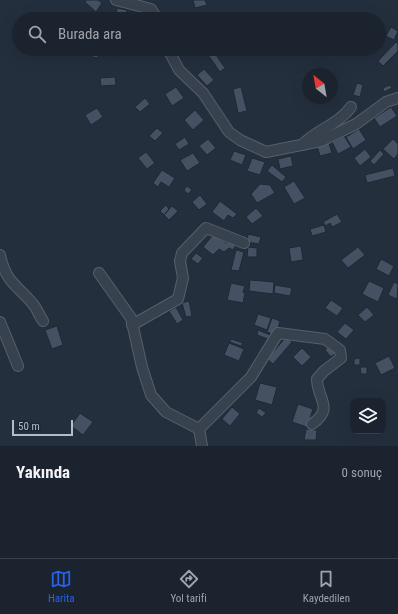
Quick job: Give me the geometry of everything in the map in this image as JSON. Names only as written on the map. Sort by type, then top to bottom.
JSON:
[{"type":"street","points":[[116,0],[151,9],[153,12]]},
{"type":"street","points":[[172,56],[179,70],[203,92],[229,132],[240,140],[266,152],[321,141],[356,124],[386,102],[398,98]]},
{"type":"street","points":[[302,145],[312,135],[343,116],[351,107]]},
{"type":"street","points":[[132,325],[178,299],[183,278],[180,261],[182,253],[206,228],[244,243]]},
{"type":"street","points":[[0,255],[4,270],[10,280],[33,304],[43,321]]},
{"type":"street","points":[[99,273],[131,318],[142,367],[151,395],[166,412],[199,429]]},
{"type":"street","points":[[0,322],[18,366]]},
{"type":"street","points":[[199,429],[251,378],[278,333],[325,339],[340,350],[341,358],[324,371],[317,379],[317,388],[324,399],[324,408],[321,417],[312,424]]},
{"type":"street","points":[[199,429],[202,446]]},
{"type":"building","points":[[86,0],[98,0],[102,3],[96,12],[85,2]]},
{"type":"building","points":[[193,0],[205,0],[207,5],[195,8]]},
{"type":"building","points":[[117,8],[127,10],[127,12],[117,12]]},
{"type":"building","points":[[391,27],[398,31],[394,40],[386,36]]},
{"type":"building","points":[[396,42],[398,44],[398,51],[383,66],[378,61],[383,56],[386,56],[386,53]]},
{"type":"building","points":[[209,56],[217,56],[225,68],[220,72]]},
{"type":"building","points":[[204,69],[214,80],[207,86],[197,75]]},
{"type":"building","points":[[115,77],[116,85],[101,86],[100,78]]},
{"type":"building","points":[[357,83],[363,85],[360,97],[353,95]]},
{"type":"building","points":[[390,85],[392,88],[384,92],[383,88]]},
{"type":"building","points":[[176,87],[184,98],[172,106],[165,94]]},
{"type":"building","points":[[241,87],[247,111],[238,113],[233,89]]},
{"type":"building","points":[[145,98],[150,104],[140,112],[135,107]]},
{"type":"building","points":[[391,107],[397,116],[380,127],[374,118]]},
{"type":"building","points":[[97,108],[103,117],[91,125],[85,115]]},
{"type":"building","points":[[195,110],[204,120],[193,130],[184,120]]},
{"type":"building","points":[[157,128],[163,133],[155,141],[149,136]]},
{"type":"building","points":[[359,129],[366,140],[353,149],[346,137]]},
{"type":"building","points":[[344,136],[351,147],[338,154],[332,142]]},
{"type":"building","points":[[185,137],[189,144],[179,150],[175,144]]},
{"type":"building","points":[[208,139],[216,148],[207,155],[199,146]]},
{"type":"building","points":[[393,139],[398,144],[398,154],[394,159],[383,149]]},
{"type":"building","points":[[329,143],[332,153],[320,156],[317,146]]},
{"type":"building","points":[[365,149],[371,157],[360,166],[354,158]]},
{"type":"building","points":[[380,150],[384,154],[374,165],[370,161]]},
{"type":"building","points":[[234,151],[246,155],[242,165],[230,160]]},
{"type":"building","points":[[146,152],[155,163],[147,169],[138,158]]},
{"type":"building","points":[[193,153],[200,163],[187,171],[180,160]]},
{"type":"building","points":[[291,156],[293,166],[280,169],[278,159]]},
{"type":"building","points":[[252,158],[265,162],[260,175],[247,171]]},
{"type":"building","points":[[272,165],[286,177],[282,182],[267,171]]},
{"type":"building","points":[[393,168],[395,176],[367,183],[365,175]]},
{"type":"building","points":[[162,170],[175,178],[169,187],[161,182],[158,187],[153,183]]},
{"type":"building","points":[[294,181],[305,198],[294,204],[284,187]]},
{"type":"building","points":[[260,184],[270,185],[275,193],[257,203],[251,194]]},
{"type":"building","points":[[186,186],[192,189],[189,194],[184,191]]},
{"type":"building","points":[[200,195],[207,204],[199,210],[192,202]]},
{"type":"building","points":[[220,201],[237,214],[233,218],[228,215],[224,221],[212,212]]},
{"type":"building","points":[[166,205],[169,209],[164,215],[160,211]]},
{"type":"building","points":[[172,206],[178,211],[169,220],[164,215]]},
{"type":"building","points":[[256,208],[263,216],[252,224],[246,217]]},
{"type":"building","points":[[337,214],[342,222],[332,227],[330,223],[326,226],[323,222]]},
{"type":"building","points":[[324,225],[326,232],[312,236],[310,229]]},
{"type":"building","points":[[248,234],[261,237],[259,244],[247,242]]},
{"type":"building","points":[[213,235],[227,243],[230,240],[236,245],[233,250],[229,248],[224,252],[219,249],[213,255],[203,247]]},
{"type":"building","points":[[301,246],[303,260],[291,262],[289,248]]},
{"type":"building","points":[[248,247],[257,248],[257,257],[247,257]]},
{"type":"building","points":[[358,247],[365,255],[348,268],[341,260]]},
{"type":"building","points":[[236,250],[244,252],[239,271],[231,270]]},
{"type":"building","points":[[196,253],[203,258],[198,264],[191,259]]},
{"type":"building","points":[[381,259],[394,266],[389,276],[376,269]]},
{"type":"building","points":[[250,280],[274,282],[273,294],[249,291]]},
{"type":"building","points":[[369,281],[384,288],[378,302],[362,294]]},
{"type":"building","points":[[394,282],[398,284],[397,299],[388,295]]},
{"type":"building","points":[[231,283],[245,286],[243,292],[245,293],[243,303],[227,300]]},
{"type":"building","points":[[275,285],[292,288],[290,296],[274,293]]},
{"type":"building","points":[[331,300],[343,308],[337,316],[325,308]]},
{"type":"building","points":[[189,301],[192,316],[186,317],[182,303]]},
{"type":"building","points":[[176,307],[183,320],[177,324],[169,311]]},
{"type":"building","points":[[367,307],[374,315],[365,322],[358,315]]},
{"type":"building","points":[[258,314],[271,318],[267,330],[254,325]]},
{"type":"building","points":[[272,318],[280,321],[276,335],[267,332]]},
{"type":"building","points":[[345,323],[354,330],[346,339],[337,332]]},
{"type":"building","points":[[57,326],[63,345],[52,349],[45,330]]},
{"type":"building","points":[[258,330],[270,335],[268,339],[257,335]]},
{"type":"building","points":[[286,337],[292,342],[273,364],[267,359]]},
{"type":"building","points":[[231,339],[243,343],[241,346],[230,342]]},
{"type":"building","points":[[229,343],[244,349],[239,361],[224,355]]},
{"type":"building","points":[[331,344],[337,352],[331,357],[325,350]]},
{"type":"building","points":[[302,348],[311,357],[302,366],[293,357]]},
{"type":"building","points":[[389,356],[395,368],[381,375],[375,363]]},
{"type":"building","points":[[360,358],[360,365],[354,365],[354,359]]},
{"type":"building","points":[[360,367],[367,367],[367,374],[361,374]]},
{"type":"building","points":[[260,383],[277,387],[272,405],[255,400]]},
{"type":"building","points":[[298,404],[313,409],[307,427],[292,422]]},
{"type":"building","points":[[232,407],[240,414],[230,426],[222,419]]},
{"type":"building","points":[[259,408],[266,413],[262,417],[256,413]]},
{"type":"building","points":[[80,413],[93,422],[83,435],[71,426]]},
{"type":"building","points":[[306,429],[317,430],[316,440],[304,440]]}]
